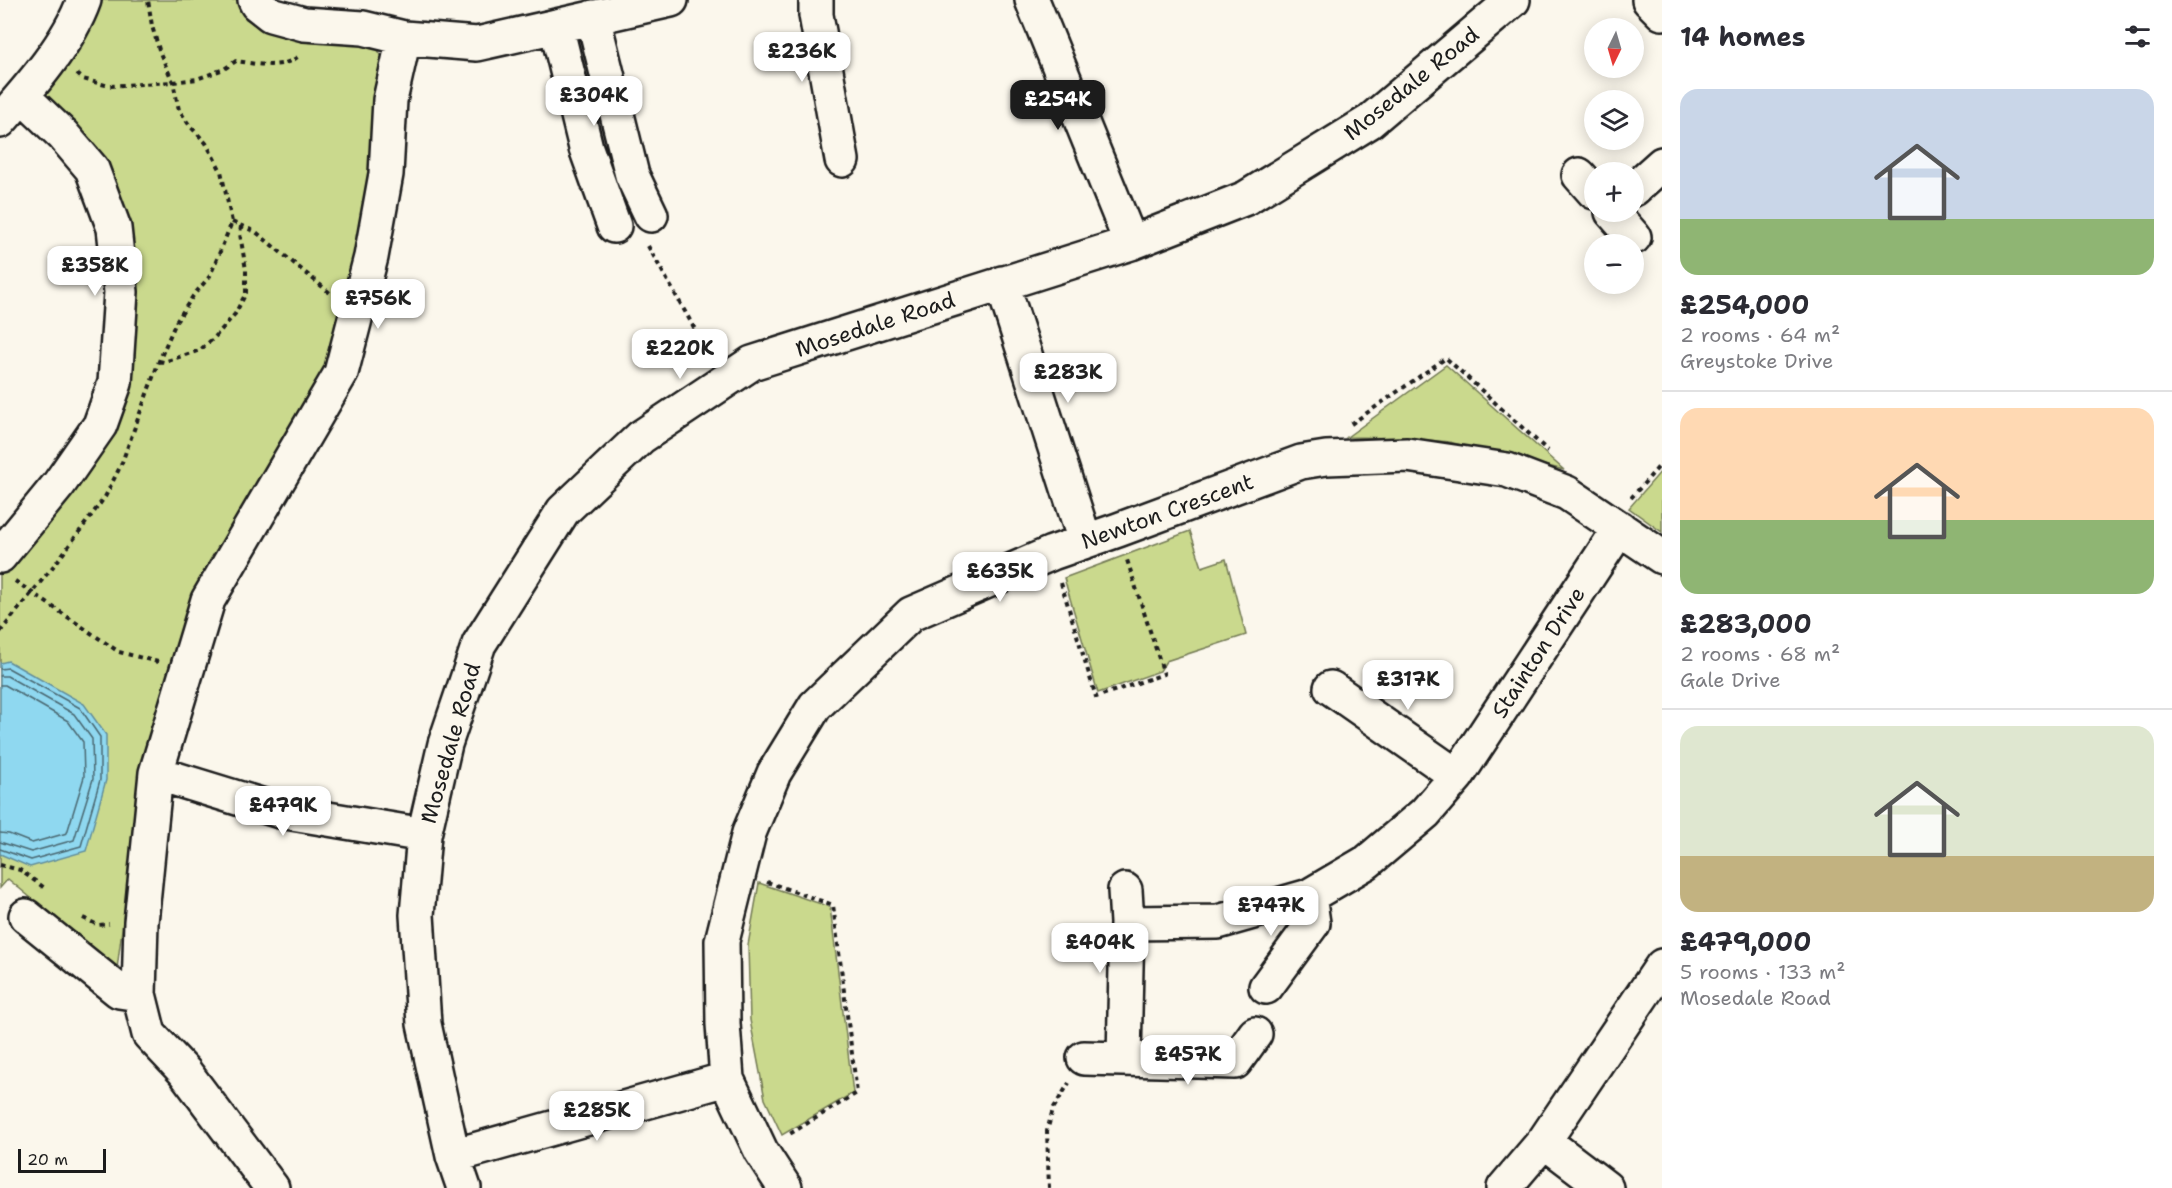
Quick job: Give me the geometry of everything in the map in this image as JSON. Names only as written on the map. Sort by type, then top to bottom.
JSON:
[{"type":"street","points":[[0,121],[22,96],[78,18],[84,0]]},
{"type":"street","points":[[255,0],[271,15],[304,24],[363,28],[404,38],[477,44],[671,0]]},
{"type":"street","points":[[816,0],[816,15],[842,160]]},
{"type":"street","points":[[1032,0],[1131,243]]},
{"type":"street","name":"Mosedale Road","points":[[464,1188],[453,1156],[424,1024],[417,915],[424,835],[445,744],[479,644],[563,511],[641,436],[752,363],[1131,243],[1246,198],[1369,122],[1513,0]]},
{"type":"street","points":[[1649,0],[1662,13]]},
{"type":"street","points":[[593,17],[632,175],[651,215]]},
{"type":"street","points":[[556,26],[586,148],[614,226]]},
{"type":"street","points":[[272,1188],[184,1071],[149,1034],[138,994],[141,922],[156,773],[208,600],[341,374],[371,257],[386,174],[390,100],[404,38]]},
{"type":"street","points":[[4,566],[41,506],[100,425],[115,383],[120,292],[114,228],[92,168],[63,135],[22,96]]},
{"type":"street","points":[[1644,180],[1662,164]]},
{"type":"street","points":[[1621,222],[1631,234]]},
{"type":"street","points":[[1002,283],[1085,541]]},
{"type":"street","name":"Newton Crescent","points":[[785,1188],[761,1150],[727,1079],[723,1024],[722,941],[749,833],[774,773],[815,706],[911,614],[1052,553],[1300,462],[1326,458],[1407,455],[1507,470],[1567,493],[1662,556]]},
{"type":"street","name":"Stainton Drive","points":[[1127,923],[1218,922],[1310,896],[1368,862],[1425,813],[1456,776],[1615,524]]},
{"type":"street","points":[[1331,688],[1456,776]]},
{"type":"street","name":"Mosedale Road","points":[[156,773],[280,811],[424,835]]},
{"type":"street","points":[[1124,1058],[1127,923],[1125,890]]},
{"type":"street","points":[[1266,987],[1313,923],[1310,896]]},
{"type":"street","points":[[26,916],[119,992],[138,994]]},
{"type":"street","points":[[1504,1188],[1544,1141],[1662,966]]},
{"type":"street","points":[[1084,1058],[1235,1062],[1255,1034]]},
{"type":"street","points":[[453,1156],[727,1079]]},
{"type":"street","points":[[1544,1141],[1606,1188]]},
{"type":"path","points":[[53,54],[83,79],[109,86],[197,79],[224,69],[236,61],[272,65],[289,64],[301,54],[304,24]]},
{"type":"path","points":[[231,222],[256,232],[333,296],[359,302]]},
{"type":"path","points":[[159,362],[200,350],[235,314],[246,293],[241,226]]},
{"type":"path","points":[[1326,458],[1327,441],[1446,358],[1550,453]]},
{"type":"path","points":[[1615,524],[1662,463]]},
{"type":"path","points":[[1052,553],[1096,697],[1164,674],[1118,530]]},
{"type":"path","points":[[4,566],[118,652],[188,668]]},
{"type":"path","points":[[0,865],[20,870],[48,891]]},
{"type":"path","points":[[739,872],[833,905],[857,1094],[761,1150]]},
{"type":"path","points":[[77,913],[86,921],[99,925],[141,922]]},
{"type":"path","points":[[1049,1188],[1047,1131],[1053,1109],[1084,1058]]},
{"type":"green space","points":[[99,0],[238,0],[246,19],[279,35],[374,44],[387,64],[346,304],[324,370],[139,793],[117,969],[8,879],[0,888],[0,571],[125,403],[131,244],[98,148],[46,103],[47,81]]},
{"type":"green space","points":[[1446,365],[1564,470],[1449,442],[1407,438],[1347,437]]},
{"type":"green space","points":[[1662,470],[1662,532],[1629,508]]},
{"type":"green space","points":[[1190,531],[1202,567],[1226,559],[1246,635],[1166,661],[1160,671],[1098,693],[1064,578]]},
{"type":"green space","points":[[759,883],[830,907],[853,1093],[782,1135],[765,1099],[750,1020],[748,945]]},
{"type":"water","points":[[8,661],[84,704],[106,735],[106,780],[86,851],[30,867],[0,854],[0,663]]}]
